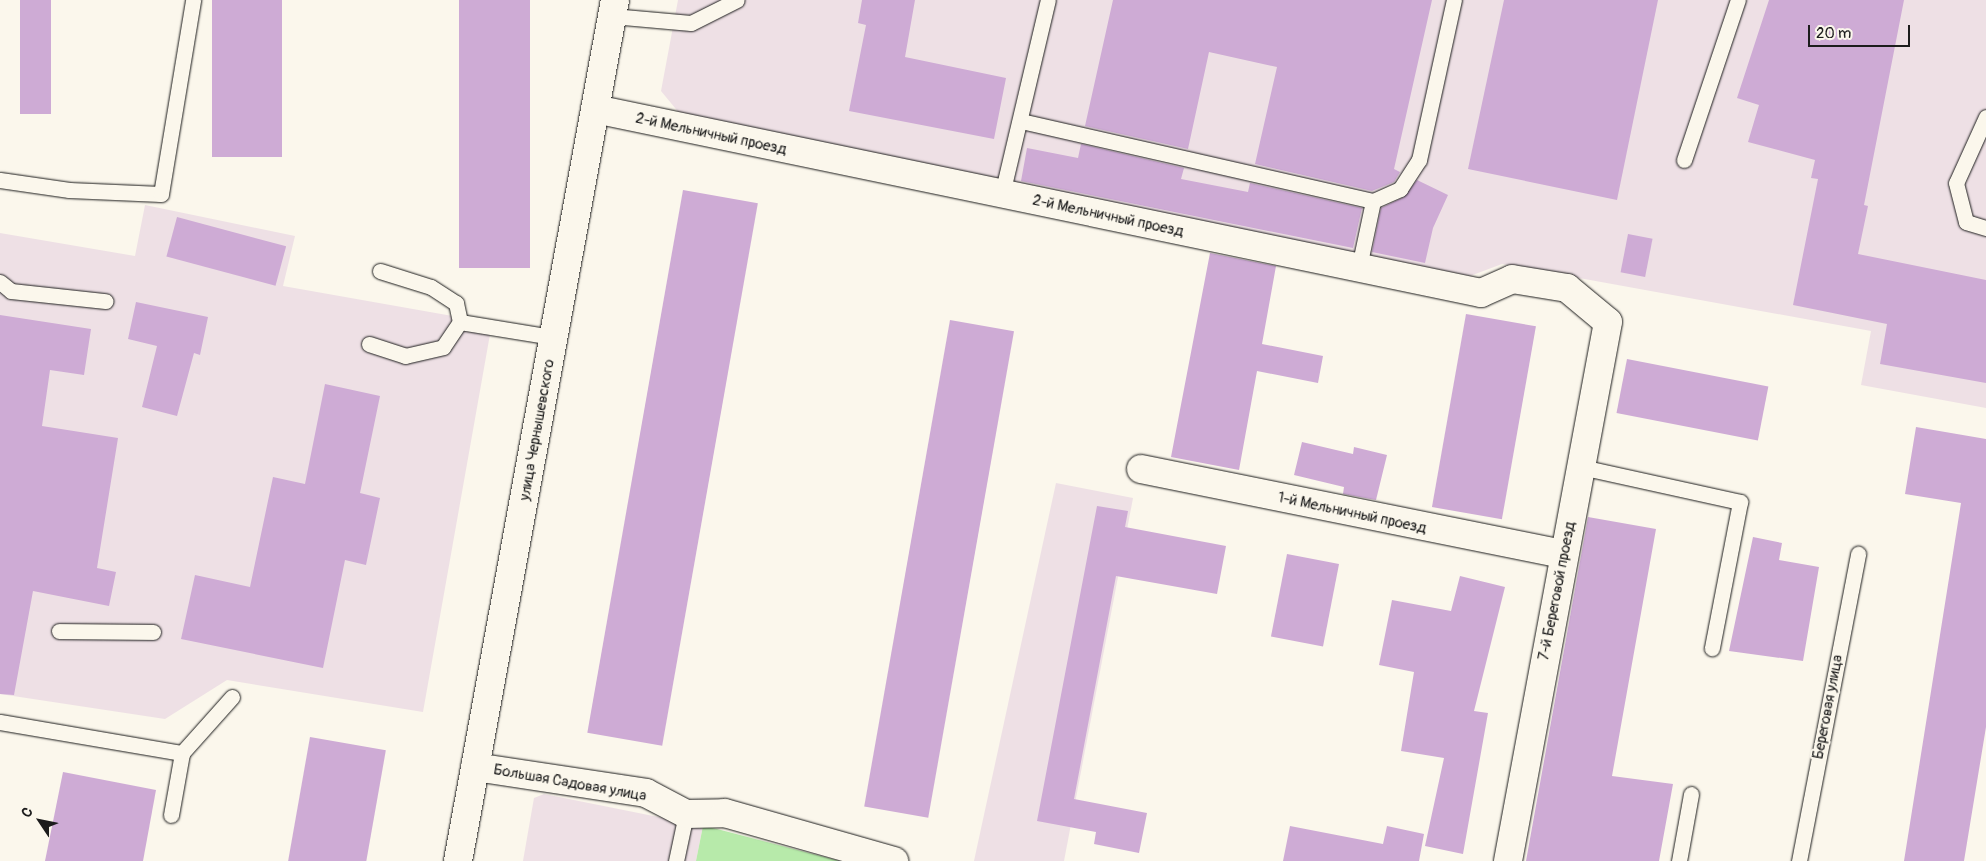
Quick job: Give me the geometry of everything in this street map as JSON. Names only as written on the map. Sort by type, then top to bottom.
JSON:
[{"type":"street","name":"улица Чернышевского","points":[[458,861],[614,8]]},
{"type":"street","name":"2-й Мельничный проезд","points":[[595,109],[1481,293],[1512,279],[1568,288],[1608,322]]},
{"type":"street","name":"7-й Береговой проезд","points":[[1508,861],[1563,554],[1608,322]]},
{"type":"street","name":"1-й Мельничный проезд","points":[[1141,469],[1563,554]]},
{"type":"street","name":"Большая Садовая улица","points":[[476,767],[646,793],[686,814],[725,813],[894,861]]},
{"type":"lane","points":[[0,180],[68,190],[161,194],[193,0]]},
{"type":"lane","points":[[614,8],[691,23],[737,0]]},
{"type":"lane","points":[[1002,194],[1021,122],[1048,0]]},
{"type":"lane","points":[[1021,122],[1373,201],[1400,189],[1419,160],[1454,0]]},
{"type":"lane","points":[[1684,160],[1738,0]]},
{"type":"lane","points":[[1986,117],[1956,183],[1966,222],[1986,228]]},
{"type":"lane","points":[[1359,267],[1373,201]]},
{"type":"lane","points":[[369,344],[405,356],[415,354],[443,347],[460,322],[456,303],[431,286],[380,271]]},
{"type":"lane","points":[[0,282],[11,291],[106,301]]},
{"type":"lane","points":[[460,322],[553,337]]},
{"type":"lane","points":[[1581,467],[1740,502],[1712,648]]},
{"type":"lane","name":"Береговая улица","points":[[1799,861],[1858,554]]},
{"type":"lane","points":[[59,631],[153,632]]},
{"type":"lane","points":[[171,815],[182,753],[232,697]]},
{"type":"lane","points":[[0,722],[182,753]]},
{"type":"lane","points":[[1679,861],[1691,794]]},
{"type":"lane","points":[[676,861],[686,814]]},
{"type":"shaded area","points":[[678,0],[1986,0],[1986,408],[1861,385],[1871,331],[1502,264],[1470,276],[680,114],[661,91]]},
{"type":"shaded area","points":[[145,205],[295,236],[283,286],[492,323],[423,712],[227,680],[165,719],[0,694],[0,233],[135,256]]},
{"type":"shaded area","points":[[1056,483],[1133,498],[1064,861],[974,861]]},
{"type":"shaded area","points":[[544,794],[703,826],[696,861],[523,861],[534,798]]},
{"type":"green space","points":[[703,826],[717,829],[840,861],[696,861]]},
{"type":"building","points":[[20,0],[51,0],[51,114],[20,114]]},
{"type":"building","points":[[212,0],[282,0],[282,157],[212,157]]},
{"type":"building","points":[[459,0],[530,0],[530,268],[459,268]]},
{"type":"building","points":[[862,0],[915,0],[905,57],[1006,78],[994,139],[849,111],[866,25],[858,23]]},
{"type":"building","points":[[1113,0],[1432,0],[1394,169],[1400,172],[1394,182],[1372,191],[1255,164],[1277,67],[1209,52],[1188,149],[1085,126]]},
{"type":"building","points":[[1504,0],[1658,0],[1617,200],[1468,169]]},
{"type":"building","points":[[1769,0],[1904,0],[1864,205],[1868,206],[1858,254],[1986,280],[1986,383],[1880,364],[1887,324],[1793,305],[1818,179],[1811,178],[1815,160],[1748,142],[1759,105],[1737,98]]},
{"type":"building","points":[[1081,144],[1184,168],[1181,179],[1248,192],[1250,183],[1362,208],[1353,248],[1021,181],[1027,148],[1078,158]]},
{"type":"building","points":[[1417,180],[1448,195],[1433,228],[1425,263],[1372,252],[1381,208],[1404,197]]},
{"type":"building","points":[[683,190],[758,203],[662,746],[587,733]]},
{"type":"building","points":[[177,217],[286,246],[276,286],[166,257]]},
{"type":"building","points":[[1628,234],[1653,239],[1645,277],[1621,272]]},
{"type":"building","points":[[1210,253],[1276,266],[1262,344],[1323,356],[1318,383],[1257,371],[1239,470],[1171,457]]},
{"type":"building","points":[[136,302],[208,317],[200,355],[194,353],[177,416],[142,407],[157,346],[128,339]]},
{"type":"building","points":[[1466,314],[1536,326],[1502,519],[1432,507]]},
{"type":"building","points":[[0,315],[91,329],[84,375],[50,370],[42,426],[118,438],[97,568],[116,572],[109,606],[33,591],[14,695],[0,694]]},
{"type":"building","points":[[950,320],[1014,331],[928,818],[864,806]]},
{"type":"building","points":[[1627,359],[1768,386],[1758,440],[1617,413]]},
{"type":"building","points":[[325,384],[380,396],[360,493],[380,498],[366,565],[345,560],[323,668],[181,639],[195,575],[250,587],[273,477],[305,484]]},
{"type":"building","points":[[1916,427],[1986,439],[1986,727],[1964,861],[1904,861],[1961,503],[1905,494]]},
{"type":"building","points":[[1302,442],[1353,454],[1354,447],[1387,455],[1376,500],[1343,494],[1344,487],[1294,475]]},
{"type":"building","points":[[1097,506],[1128,511],[1125,527],[1226,546],[1217,594],[1116,576],[1074,799],[1147,813],[1139,853],[1094,844],[1096,832],[1037,821]]},
{"type":"building","points":[[1588,517],[1656,529],[1612,776],[1673,784],[1659,861],[1526,861]]},
{"type":"building","points":[[1753,537],[1782,543],[1779,560],[1819,567],[1803,661],[1729,651]]},
{"type":"building","points":[[1287,554],[1339,564],[1323,647],[1271,636]]},
{"type":"building","points":[[1460,576],[1505,587],[1474,711],[1488,713],[1463,854],[1425,846],[1444,758],[1401,751],[1414,672],[1379,665],[1392,600],[1451,611]]},
{"type":"building","points":[[310,737],[386,750],[366,861],[288,861]]},
{"type":"building","points":[[63,772],[156,790],[143,861],[45,861]]},
{"type":"building","points":[[1290,826],[1383,844],[1387,826],[1424,834],[1419,861],[1283,861]]}]
